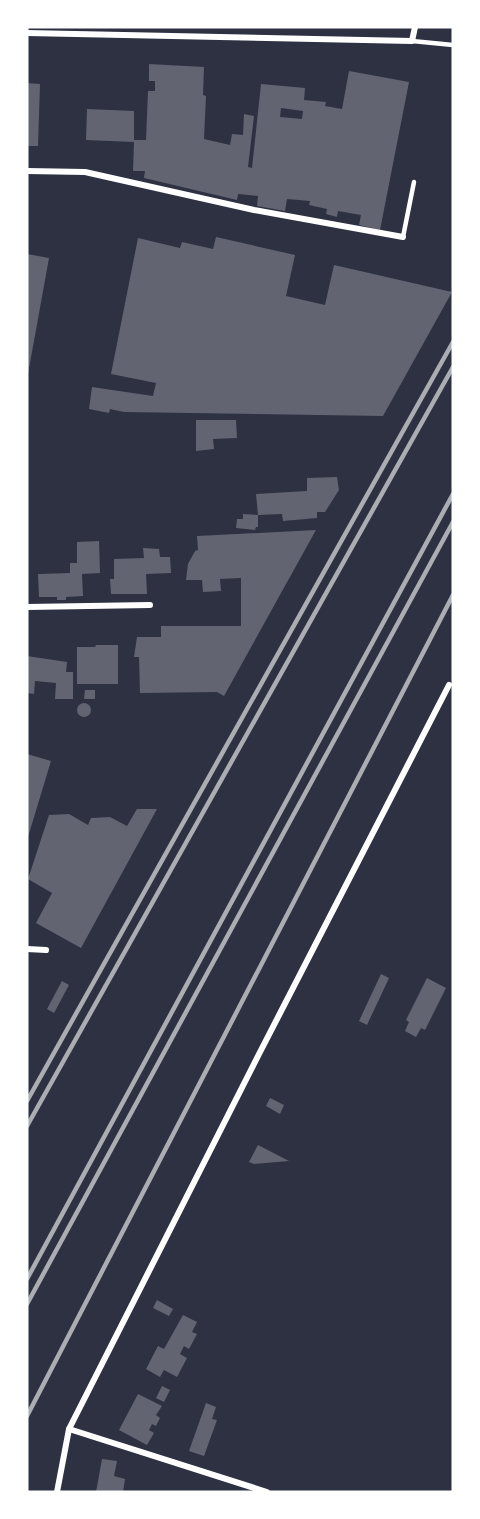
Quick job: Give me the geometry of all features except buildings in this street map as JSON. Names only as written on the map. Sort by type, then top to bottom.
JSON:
[{"type":"street","points":[[107,35],[108,27]]},
{"type":"street","points":[[27,33],[412,41],[415,27]]},
{"type":"street","points":[[27,171],[85,172],[255,210],[403,237]]},
{"type":"street","points":[[27,607],[150,605]]},
{"type":"street","points":[[57,1492],[69,1429],[449,685]]},
{"type":"street","points":[[27,949],[46,950]]},
{"type":"street","points":[[69,1429],[267,1492]]},
{"type":"lane","points":[[412,41],[453,45]]},
{"type":"lane","points":[[403,237],[414,182]]},
{"type":"railway","points":[[27,1101],[453,342]]},
{"type":"railway","points":[[27,1126],[453,367]]},
{"type":"railway","points":[[27,1279],[453,494]]},
{"type":"railway","points":[[27,1304],[453,522]]},
{"type":"railway","points":[[27,1416],[453,595]]}]
